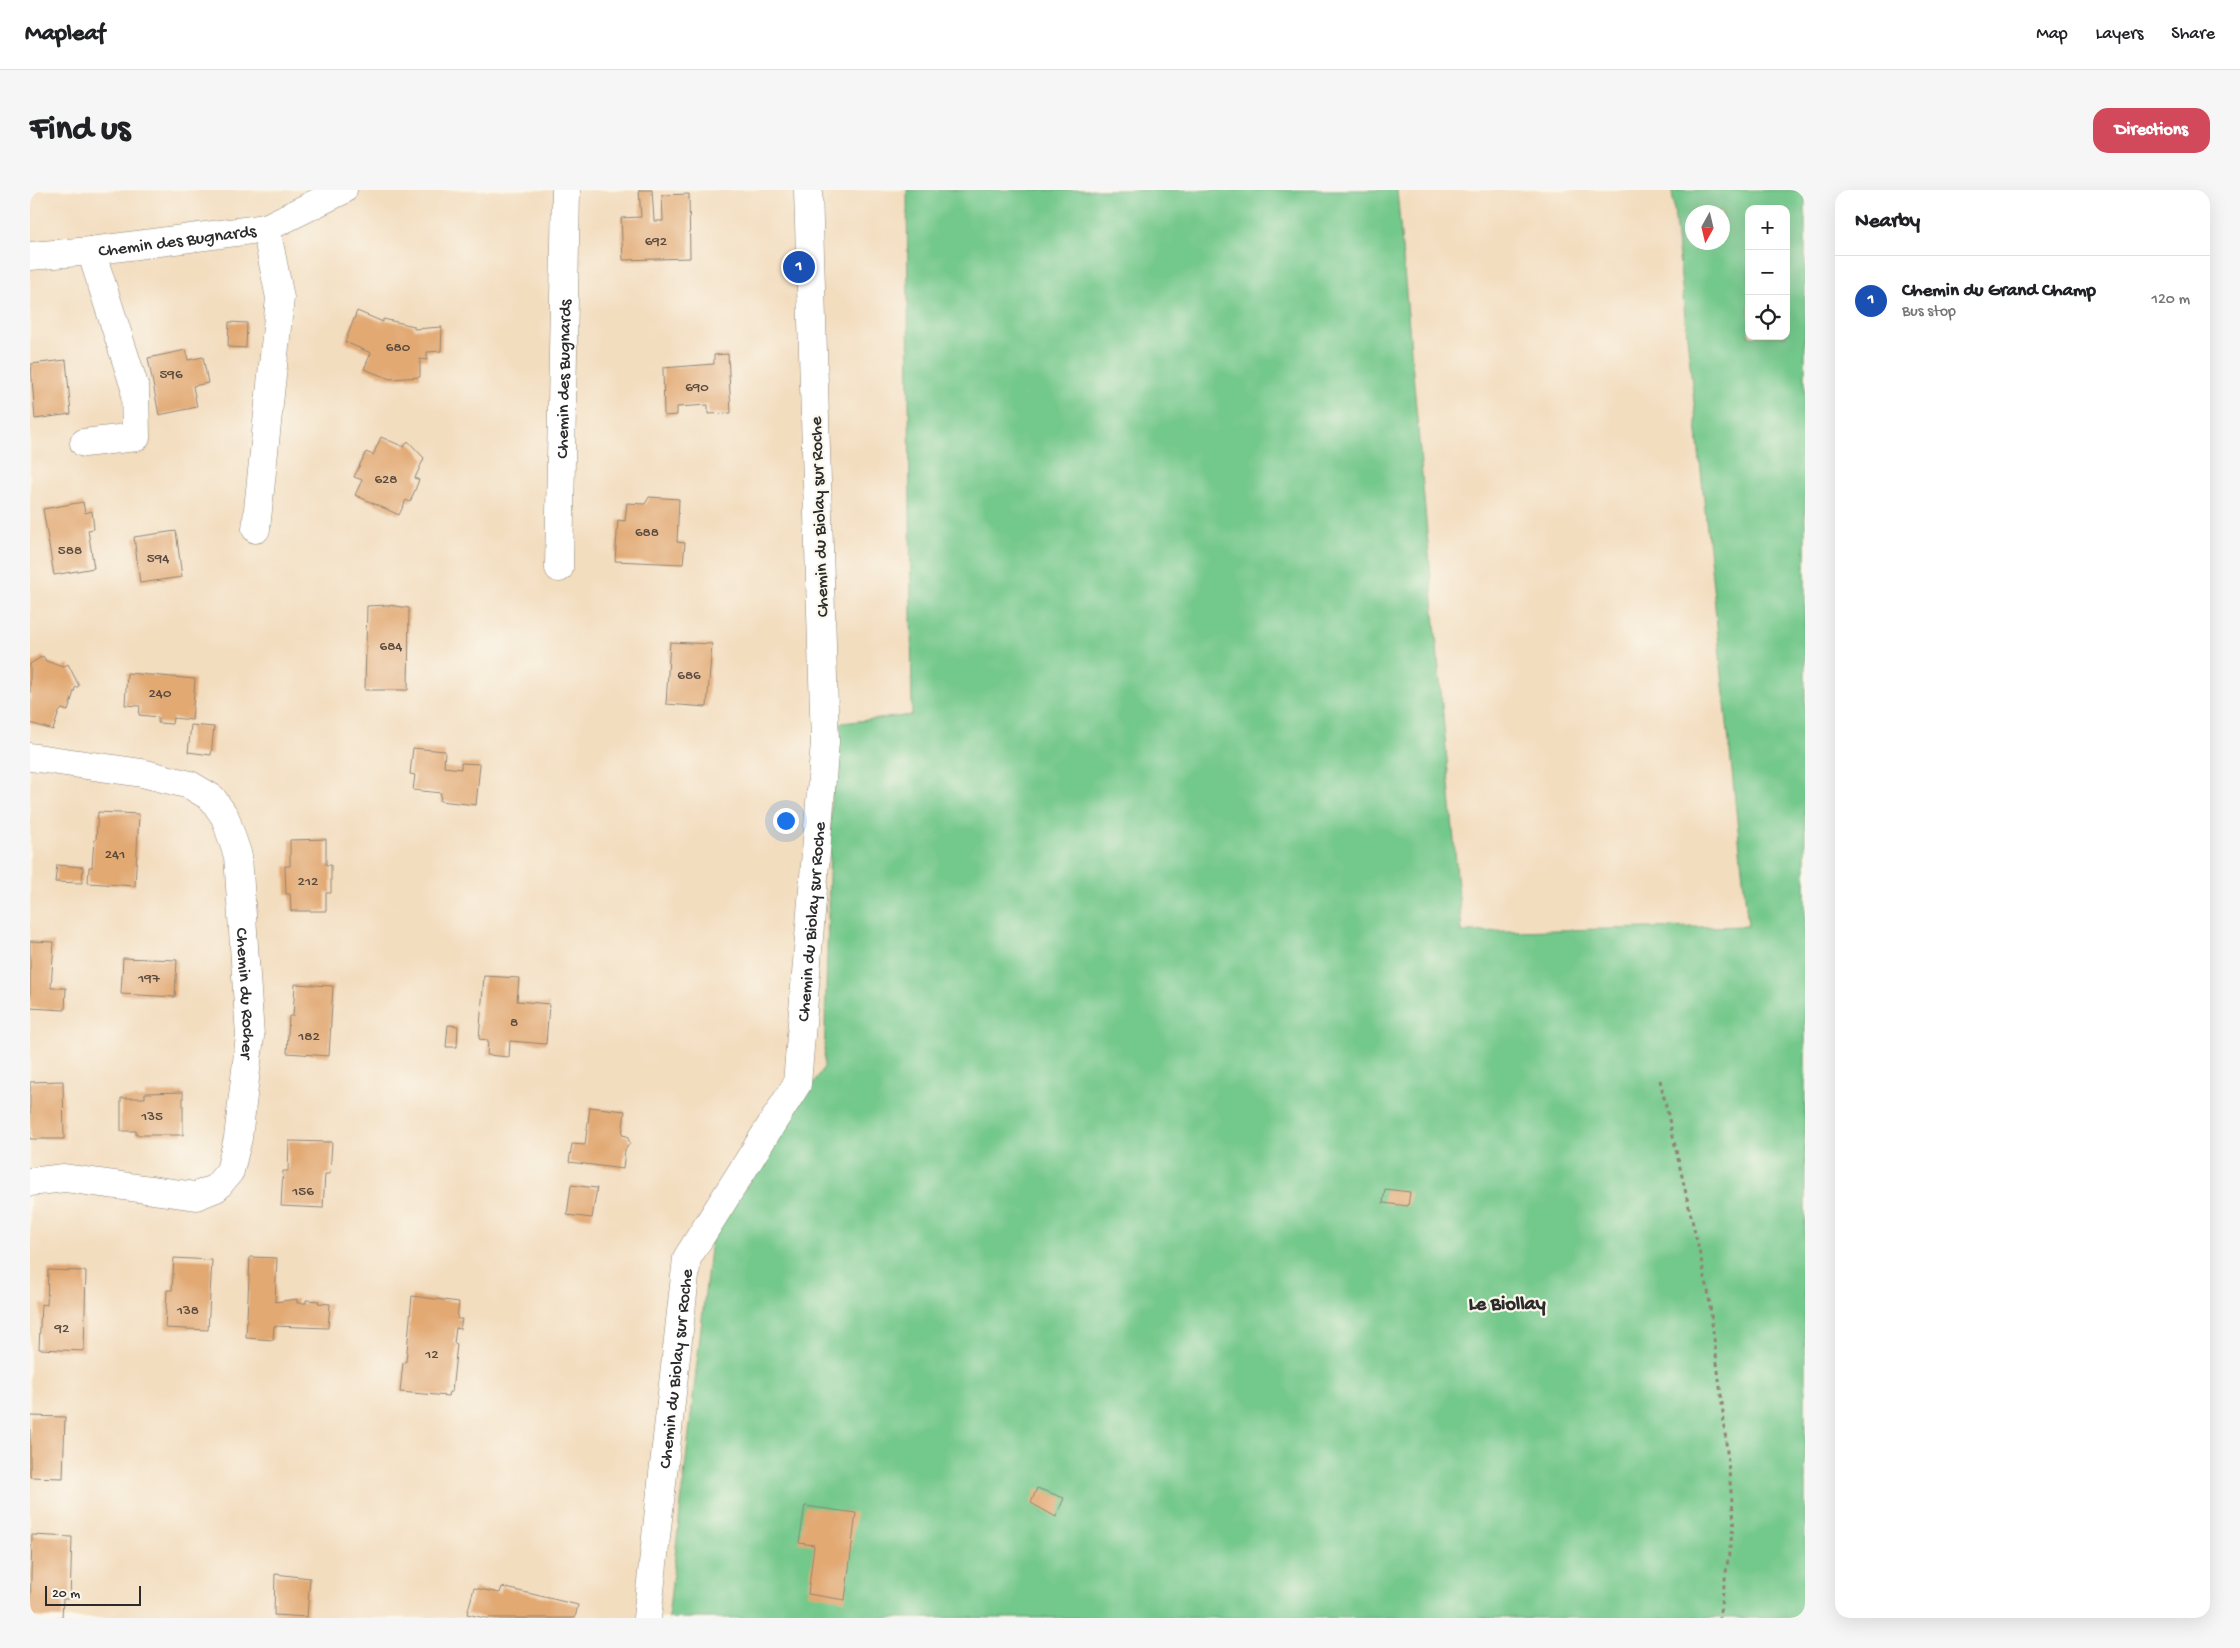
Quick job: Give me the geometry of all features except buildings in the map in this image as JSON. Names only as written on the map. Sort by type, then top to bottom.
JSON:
[{"type":"street","name":"Chemin des Bugnards","points":[[30,256],[91,251],[266,228],[343,190]]},
{"type":"street","name":"Chemin des Bugnards","points":[[559,568],[566,190]]},
{"type":"street","name":"Chemin du Biolay sur Roche","points":[[647,1618],[686,1258],[797,1084],[825,742],[808,190]]},
{"type":"street","points":[[256,529],[280,298],[266,228]]},
{"type":"street","points":[[84,443],[136,438],[135,388],[91,251]]},
{"type":"street","name":"Chemin du Rocher","points":[[30,757],[142,773],[190,785],[212,798],[225,817],[238,856],[250,1036],[238,1138],[230,1171],[216,1188],[196,1196],[64,1178],[30,1182]]},
{"type":"path","points":[[1660,1080],[1708,1290],[1722,1403],[1734,1521],[1719,1618]]},
{"type":"green space","points":[[907,190],[1397,190],[1462,932],[1748,926],[1672,190],[1805,190],[1805,1618],[668,1618],[711,1240],[824,1067],[833,724],[912,715]]},
{"type":"place","name":"Chemin du Grand Champ","points":[[799,267]]},
{"type":"district","name":"Le Biollay","points":[[1507,1302]]}]
